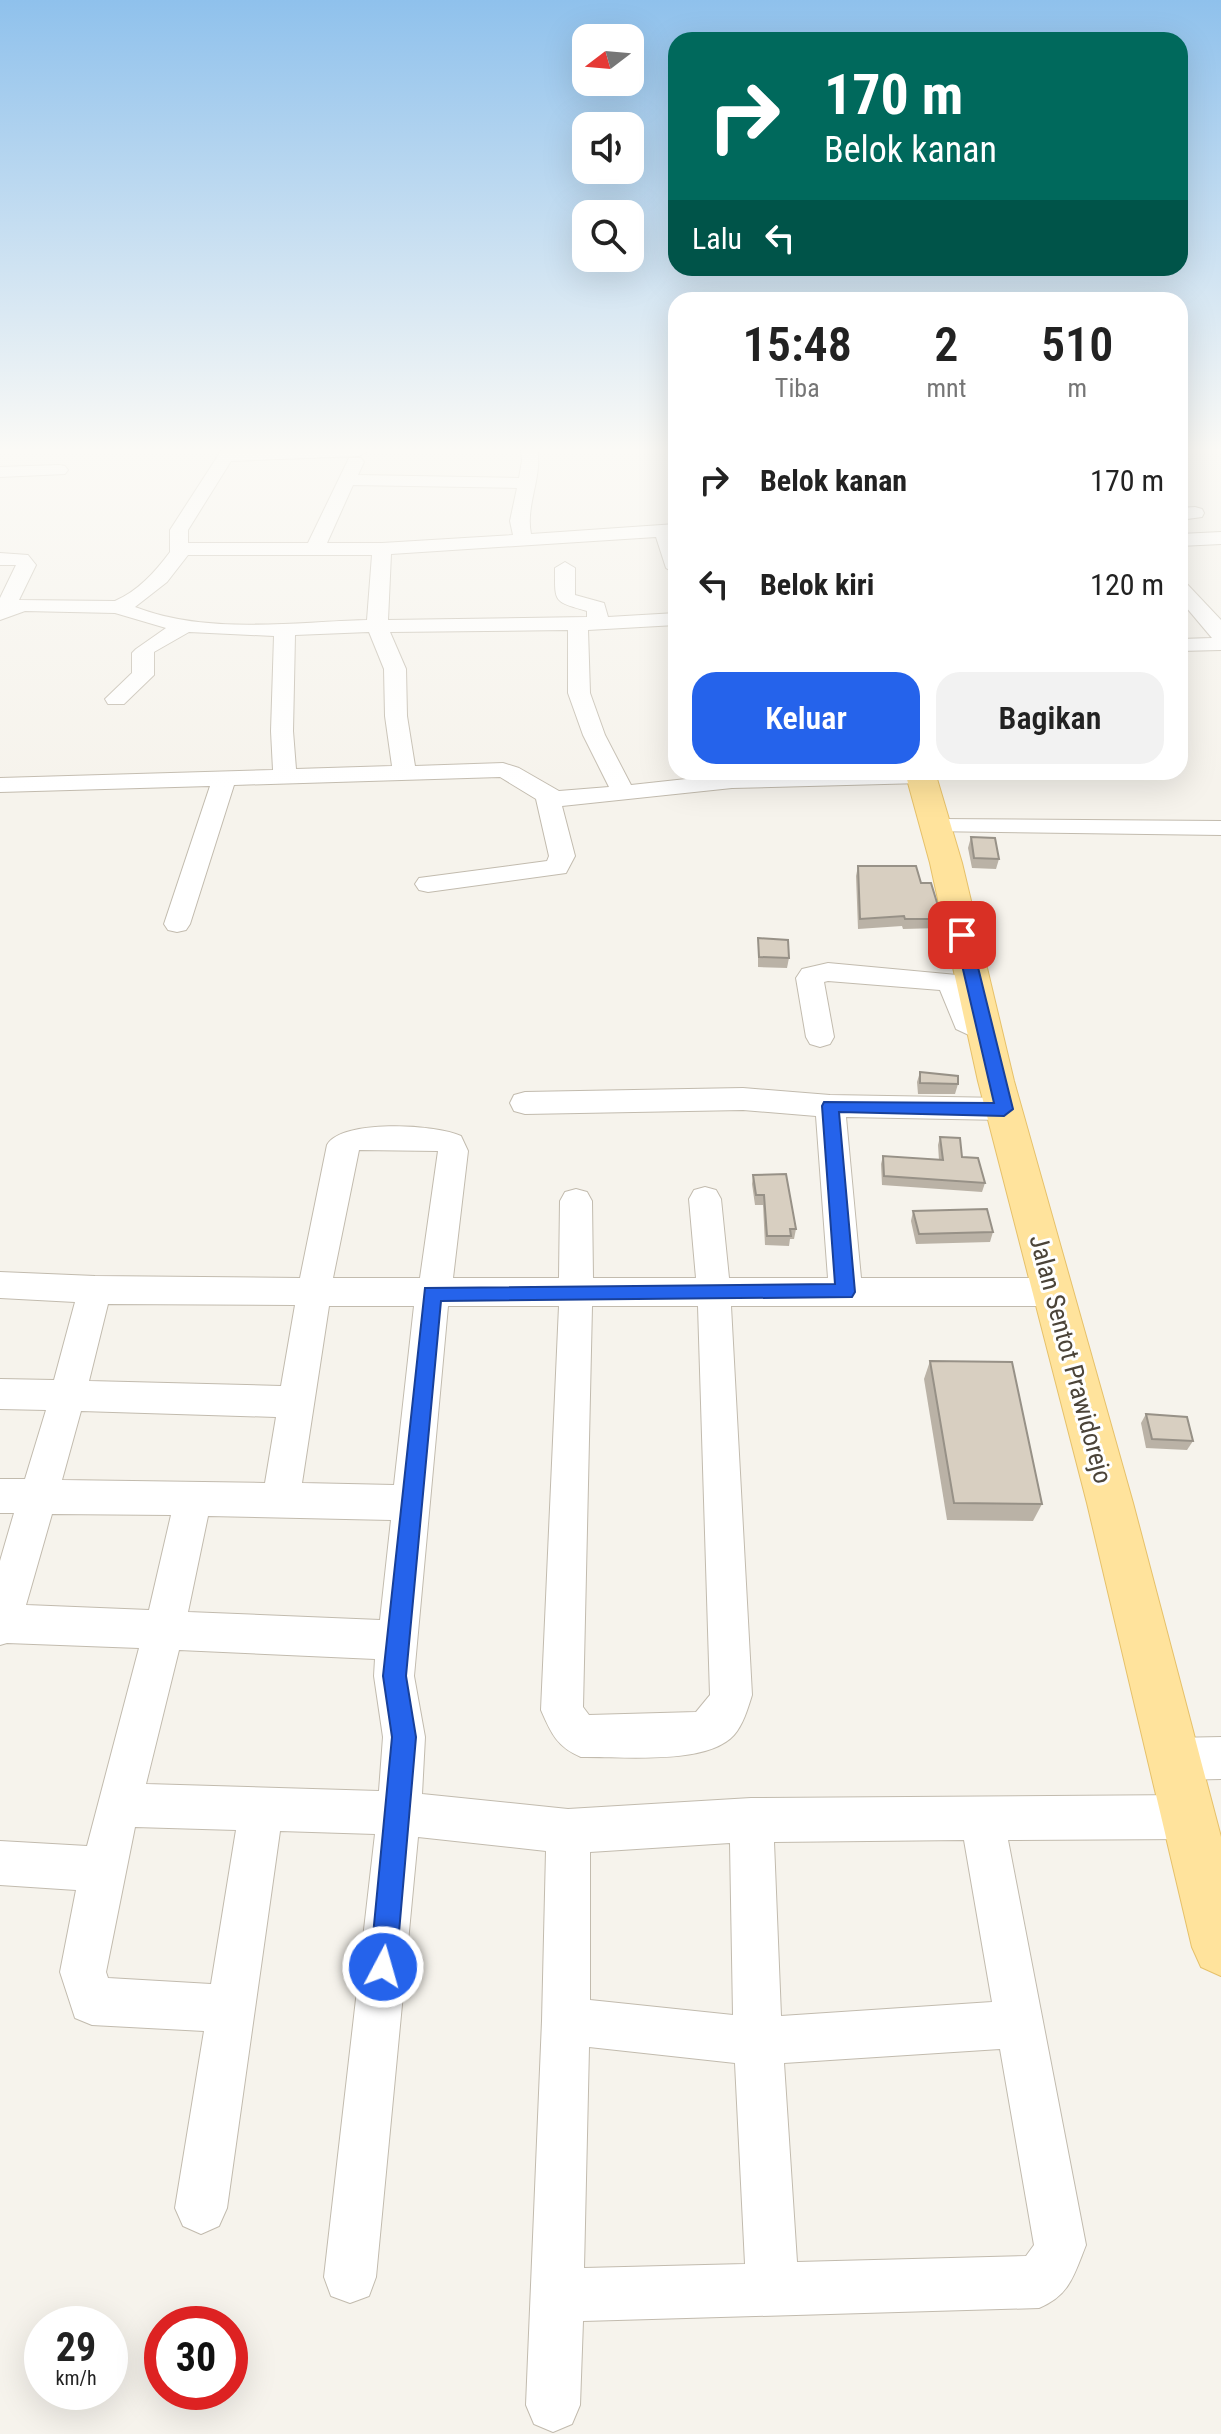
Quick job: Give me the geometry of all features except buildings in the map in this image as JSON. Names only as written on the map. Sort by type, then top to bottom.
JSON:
[{"type":"main road","name":"Jalan Sentot Prawidorejo","points":[[923,780],[984,1032],[1054,1292],[1221,1947]]},
{"type":"street","points":[[1,613],[26,565],[23,562]]},
{"type":"street","points":[[1,613],[22,605],[118,607],[134,600],[160,578],[172,562]]},
{"type":"street","points":[[381,562],[377,626],[395,669],[396,716],[404,771]]},
{"type":"street","points":[[565,568],[565,598],[597,607],[588,624],[579,693],[594,735],[623,792]]},
{"type":"street","points":[[1188,596],[1211,620],[1221,636]]},
{"type":"street","points":[[118,607],[134,615],[187,625],[285,628],[588,624],[668,619]]},
{"type":"street","points":[[116,699],[143,675],[143,653],[147,648],[187,625]]},
{"type":"street","points":[[285,628],[282,703],[285,778]]},
{"type":"street","points":[[1188,645],[1221,644]]},
{"type":"street","points":[[0,785],[503,770],[516,774],[547,796],[564,799],[704,780]]},
{"type":"street","points":[[177,924],[224,780]]},
{"type":"street","points":[[428,884],[557,868],[562,856],[547,796]]},
{"type":"street","points":[[936,826],[1221,828]]},
{"type":"street","points":[[820,1037],[810,978],[828,972],[947,981],[955,987],[966,1022],[984,1032]]},
{"type":"street","points":[[525,1103],[743,1099],[830,1106],[1004,1109]]},
{"type":"street","points":[[830,1106],[846,1292]]},
{"type":"street","points":[[281,1500],[314,1292],[342,1145],[355,1139],[442,1140],[450,1144],[453,1151],[438,1273],[432,1294],[394,1676],[404,1737],[399,1813],[350,2277]]},
{"type":"street","points":[[576,1201],[576,1293],[562,1710],[570,1726],[581,1736],[700,1733],[717,1726],[731,1695],[714,1292],[705,1199]]},
{"type":"street","points":[[0,1285],[95,1290],[432,1294],[1054,1292]]},
{"type":"street","points":[[95,1290],[68,1396],[0,1624],[398,1640]]},
{"type":"street","points":[[0,1394],[296,1402]]},
{"type":"street","points":[[0,1496],[413,1503]]},
{"type":"street","points":[[193,1500],[164,1630],[103,1869],[83,1972],[92,2001],[231,2009]]},
{"type":"street","points":[[1173,1759],[1221,1758]]},
{"type":"street","points":[[119,1805],[399,1813],[568,1831],[751,1820],[1188,1817]]},
{"type":"street","points":[[201,2208],[261,1809]]},
{"type":"street","points":[[557,2295],[1039,2282],[1052,2265],[1060,2245],[1017,2024],[982,1819]]},
{"type":"street","points":[[751,1820],[758,2041],[773,2289]]},
{"type":"street","points":[[553,2405],[566,2021],[568,1831]]},
{"type":"street","points":[[0,1863],[103,1869]]},
{"type":"street","points":[[566,2021],[758,2041],[1017,2024]]},
{"type":"route","points":[[383,1967],[404,1737],[394,1676],[432,1294],[846,1292],[830,1106],[1004,1109],[962,935]]}]
